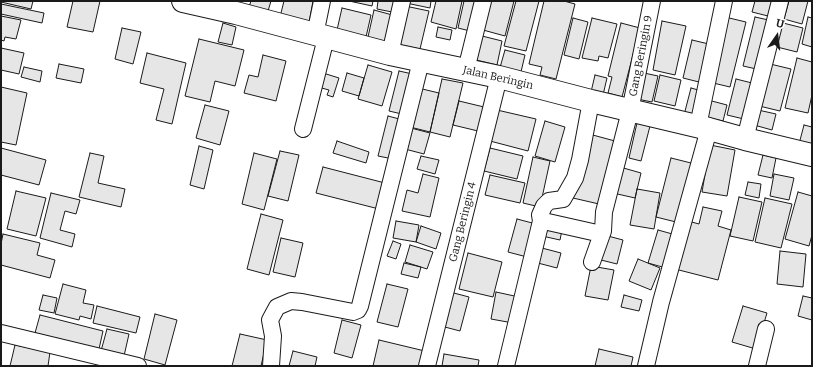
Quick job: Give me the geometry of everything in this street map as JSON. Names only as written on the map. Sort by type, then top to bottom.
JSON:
[{"type":"street","name":"Jalan Beringin","points":[[183,1],[237,7],[320,36],[390,54],[466,70],[630,111],[703,127],[812,155]]},
{"type":"street","points":[[303,129],[320,36],[322,1]]},
{"type":"street","points":[[390,54],[402,1]]},
{"type":"street","points":[[466,70],[483,1]]},
{"type":"street","name":"Gang Beringin 9","points":[[592,262],[603,231],[604,212],[630,111],[652,1]]},
{"type":"street","points":[[646,366],[703,127],[724,1]]},
{"type":"street","points":[[745,139],[780,1]]},
{"type":"street","points":[[271,366],[273,336],[270,320],[277,307],[290,301],[353,312],[358,310],[360,306],[421,61]]},
{"type":"street","name":"Gang Beringin 4","points":[[427,366],[499,78]]},
{"type":"street","points":[[506,366],[541,221],[540,215],[544,206],[549,201],[563,199],[575,178],[580,160],[591,101]]},
{"type":"street","points":[[541,221],[597,233],[603,231]]},
{"type":"street","points":[[757,366],[766,329]]},
{"type":"street","points":[[1,333],[138,366]]},
{"type":"building","points":[[1,1],[33,1],[31,9]]},
{"type":"building","points":[[73,1],[100,1],[93,32],[67,27]]},
{"type":"building","points":[[251,1],[271,1],[268,11],[249,7]]},
{"type":"building","points":[[284,1],[313,1],[309,23],[280,17]]},
{"type":"building","points":[[349,1],[373,1],[372,6]]},
{"type":"building","points":[[378,1],[400,1],[397,13],[377,9]]},
{"type":"building","points":[[407,1],[431,1],[430,8],[406,3]]},
{"type":"building","points":[[436,1],[462,1],[456,29],[431,22]]},
{"type":"building","points":[[464,1],[481,1],[474,32],[458,28]]},
{"type":"building","points":[[491,1],[514,1],[505,36],[483,30]]},
{"type":"building","points":[[516,1],[539,1],[526,51],[504,46]]},
{"type":"building","points":[[544,1],[564,1],[575,4],[556,79],[540,75],[542,67],[529,64]]},
{"type":"building","points":[[755,1],[776,1],[772,17],[752,12]]},
{"type":"building","points":[[789,1],[808,1],[802,24],[784,19]]},
{"type":"building","points":[[1,4],[44,13],[42,23],[1,14]]},
{"type":"building","points":[[405,6],[429,11],[420,49],[396,44]]},
{"type":"building","points":[[342,8],[371,15],[366,37],[337,30]]},
{"type":"building","points":[[374,10],[396,16],[390,43],[368,37]]},
{"type":"building","points":[[1,16],[21,20],[16,39],[5,37],[4,41],[1,40]]},
{"type":"building","points":[[725,17],[746,22],[730,87],[709,82]]},
{"type":"building","points":[[755,17],[773,21],[761,70],[743,66]]},
{"type":"building","points":[[808,17],[812,18],[812,47],[802,44]]},
{"type":"building","points":[[573,18],[588,22],[579,59],[564,55]]},
{"type":"building","points":[[592,18],[617,24],[608,58],[599,56],[598,61],[582,58]]},
{"type":"building","points":[[662,21],[686,26],[675,75],[653,70]]},
{"type":"building","points":[[779,22],[803,28],[797,52],[773,46]]},
{"type":"building","points":[[223,23],[236,27],[232,45],[218,42]]},
{"type":"building","points":[[621,23],[640,28],[622,97],[608,93],[612,77],[608,76]]},
{"type":"building","points":[[438,27],[452,30],[450,40],[436,37]]},
{"type":"building","points":[[122,28],[141,32],[133,64],[115,59]]},
{"type":"building","points":[[478,35],[502,41],[497,65],[472,59]]},
{"type":"building","points":[[199,39],[244,50],[235,86],[215,81],[210,102],[185,96]]},
{"type":"building","points":[[692,40],[713,45],[703,83],[683,78]]},
{"type":"building","points":[[1,48],[24,53],[19,74],[1,70]]},
{"type":"building","points":[[505,50],[525,55],[520,76],[499,71]]},
{"type":"building","points":[[147,53],[186,63],[172,124],[156,120],[164,89],[140,83]]},
{"type":"building","points":[[263,55],[286,61],[276,101],[244,93],[249,75],[258,77]]},
{"type":"building","points":[[797,58],[812,62],[812,95],[808,113],[785,108]]},
{"type":"building","points":[[766,63],[791,69],[780,111],[755,105]]},
{"type":"building","points":[[59,64],[84,69],[81,83],[56,78]]},
{"type":"building","points":[[368,65],[392,72],[382,106],[358,99]]},
{"type":"building","points":[[24,67],[42,71],[40,82],[21,77]]},
{"type":"building","points":[[399,71],[417,75],[406,115],[389,111]]},
{"type":"building","points":[[323,73],[339,78],[333,97],[327,95],[329,90],[318,87]]},
{"type":"building","points":[[347,73],[364,78],[359,96],[342,91]]},
{"type":"building","points":[[644,73],[658,76],[652,102],[637,99]]},
{"type":"building","points":[[595,75],[607,78],[603,95],[591,92]]},
{"type":"building","points":[[660,75],[681,80],[675,106],[654,101]]},
{"type":"building","points":[[442,79],[463,83],[450,137],[430,132]]},
{"type":"building","points":[[736,79],[756,84],[748,120],[727,115]]},
{"type":"building","points":[[1,87],[27,93],[16,145],[1,142]]},
{"type":"building","points":[[414,87],[439,93],[430,132],[406,126]]},
{"type":"building","points":[[691,88],[702,91],[696,117],[684,115]]},
{"type":"building","points":[[708,100],[727,105],[723,121],[704,117]]},
{"type":"building","points":[[459,101],[484,107],[478,131],[453,125]]},
{"type":"building","points":[[205,105],[229,111],[220,145],[196,138]]},
{"type":"building","points":[[497,110],[536,119],[528,151],[490,141]]},
{"type":"building","points":[[758,110],[776,114],[772,130],[754,125]]},
{"type":"building","points":[[388,116],[403,120],[393,159],[378,156]]},
{"type":"building","points":[[545,121],[565,127],[555,162],[535,156]]},
{"type":"building","points":[[637,123],[650,126],[641,161],[629,158]]},
{"type":"building","points":[[804,125],[812,127],[812,147],[799,144]]},
{"type":"building","points":[[407,127],[430,133],[424,154],[401,148]]},
{"type":"building","points":[[589,134],[615,141],[599,204],[573,198]]},
{"type":"building","points":[[337,141],[369,152],[366,163],[333,153]]},
{"type":"building","points":[[710,145],[735,150],[727,196],[702,192]]},
{"type":"building","points":[[199,146],[213,150],[204,189],[190,185]]},
{"type":"building","points":[[1,148],[46,160],[39,185],[1,175]]},
{"type":"building","points":[[490,148],[523,156],[517,179],[484,171]]},
{"type":"building","points":[[280,151],[299,155],[288,201],[268,196]]},
{"type":"building","points":[[90,153],[104,156],[98,183],[125,189],[121,207],[79,197]]},
{"type":"building","points":[[254,153],[277,159],[264,210],[242,204]]},
{"type":"building","points":[[763,155],[776,158],[772,178],[758,175]]},
{"type":"building","points":[[421,156],[439,160],[435,174],[417,169]]},
{"type":"building","points":[[533,157],[550,161],[540,207],[523,203]]},
{"type":"building","points":[[671,158],[695,164],[680,223],[656,217]]},
{"type":"building","points":[[323,167],[385,183],[379,209],[316,193]]},
{"type":"building","points":[[620,167],[641,173],[635,198],[613,193]]},
{"type":"building","points":[[423,174],[439,178],[430,217],[402,211],[407,190],[418,193]]},
{"type":"building","points":[[774,174],[794,178],[789,200],[770,196]]},
{"type":"building","points":[[490,175],[525,183],[520,203],[485,195]]},
{"type":"building","points":[[748,182],[761,184],[759,198],[745,195]]},
{"type":"building","points":[[637,189],[660,193],[654,229],[630,225]]},
{"type":"building","points":[[16,191],[46,198],[36,236],[7,229]]},
{"type":"building","points":[[798,192],[812,196],[812,235],[809,246],[785,239]]},
{"type":"building","points":[[51,193],[80,200],[76,214],[65,211],[60,230],[75,234],[72,247],[40,238]]},
{"type":"building","points":[[739,197],[762,202],[753,241],[730,236]]},
{"type":"building","points":[[765,198],[792,204],[781,248],[755,242]]},
{"type":"building","points":[[703,207],[722,211],[718,226],[731,230],[718,280],[675,269],[688,221],[699,224]]},
{"type":"building","points":[[261,214],[283,220],[269,275],[247,269]]},
{"type":"building","points":[[517,219],[536,224],[527,257],[508,252]]},
{"type":"building","points":[[396,221],[419,225],[416,242],[393,238]]},
{"type":"building","points":[[421,226],[441,233],[436,249],[416,242]]},
{"type":"building","points":[[544,226],[562,230],[560,240],[542,236]]},
{"type":"building","points":[[658,230],[676,235],[666,268],[648,263]]},
{"type":"building","points":[[3,234],[40,243],[37,255],[55,260],[50,278],[1,265],[1,244]]},
{"type":"building","points":[[604,235],[623,240],[617,264],[597,259]]},
{"type":"building","points":[[281,238],[303,243],[295,277],[273,272]]},
{"type":"building","points":[[393,241],[401,244],[396,259],[387,256]]},
{"type":"building","points":[[410,245],[433,252],[427,269],[405,262]]},
{"type":"building","points":[[538,247],[561,253],[557,268],[534,262]]},
{"type":"building","points":[[780,251],[806,254],[803,287],[777,284]]},
{"type":"building","points":[[468,253],[502,262],[493,297],[459,289]]},
{"type":"building","points":[[638,259],[660,268],[651,290],[629,281]]},
{"type":"building","points":[[404,263],[421,267],[418,278],[401,274]]},
{"type":"building","points":[[591,266],[614,270],[608,300],[585,296]]},
{"type":"building","points":[[63,284],[86,290],[83,303],[94,305],[91,319],[80,316],[79,320],[55,314]]},
{"type":"building","points":[[387,284],[408,289],[398,327],[377,322]]},
{"type":"building","points":[[450,292],[469,297],[460,331],[441,326]]},
{"type":"building","points":[[496,292],[519,297],[513,323],[491,319]]},
{"type":"building","points":[[43,295],[57,298],[54,313],[39,310]]},
{"type":"building","points":[[624,295],[642,300],[639,311],[621,307]]},
{"type":"building","points":[[803,296],[812,298],[812,320],[798,316]]},
{"type":"building","points":[[97,306],[140,317],[136,333],[93,323]]},
{"type":"building","points":[[743,306],[767,313],[756,349],[732,342]]},
{"type":"building","points":[[155,314],[177,320],[165,365],[144,359]]},
{"type":"building","points":[[40,315],[103,331],[99,349],[35,333]]},
{"type":"building","points":[[342,320],[361,325],[352,358],[334,353]]},
{"type":"building","points":[[107,329],[129,334],[124,356],[101,351]]},
{"type":"building","points":[[240,334],[267,340],[261,366],[232,366]]},
{"type":"building","points":[[379,340],[429,352],[425,366],[373,366]]},
{"type":"building","points":[[15,345],[50,352],[48,366],[10,366]]},
{"type":"building","points":[[599,349],[633,357],[631,366],[595,366]]},
{"type":"building","points":[[293,351],[317,357],[315,366],[289,366]]},
{"type":"building","points":[[444,354],[479,360],[478,366],[442,366]]}]
